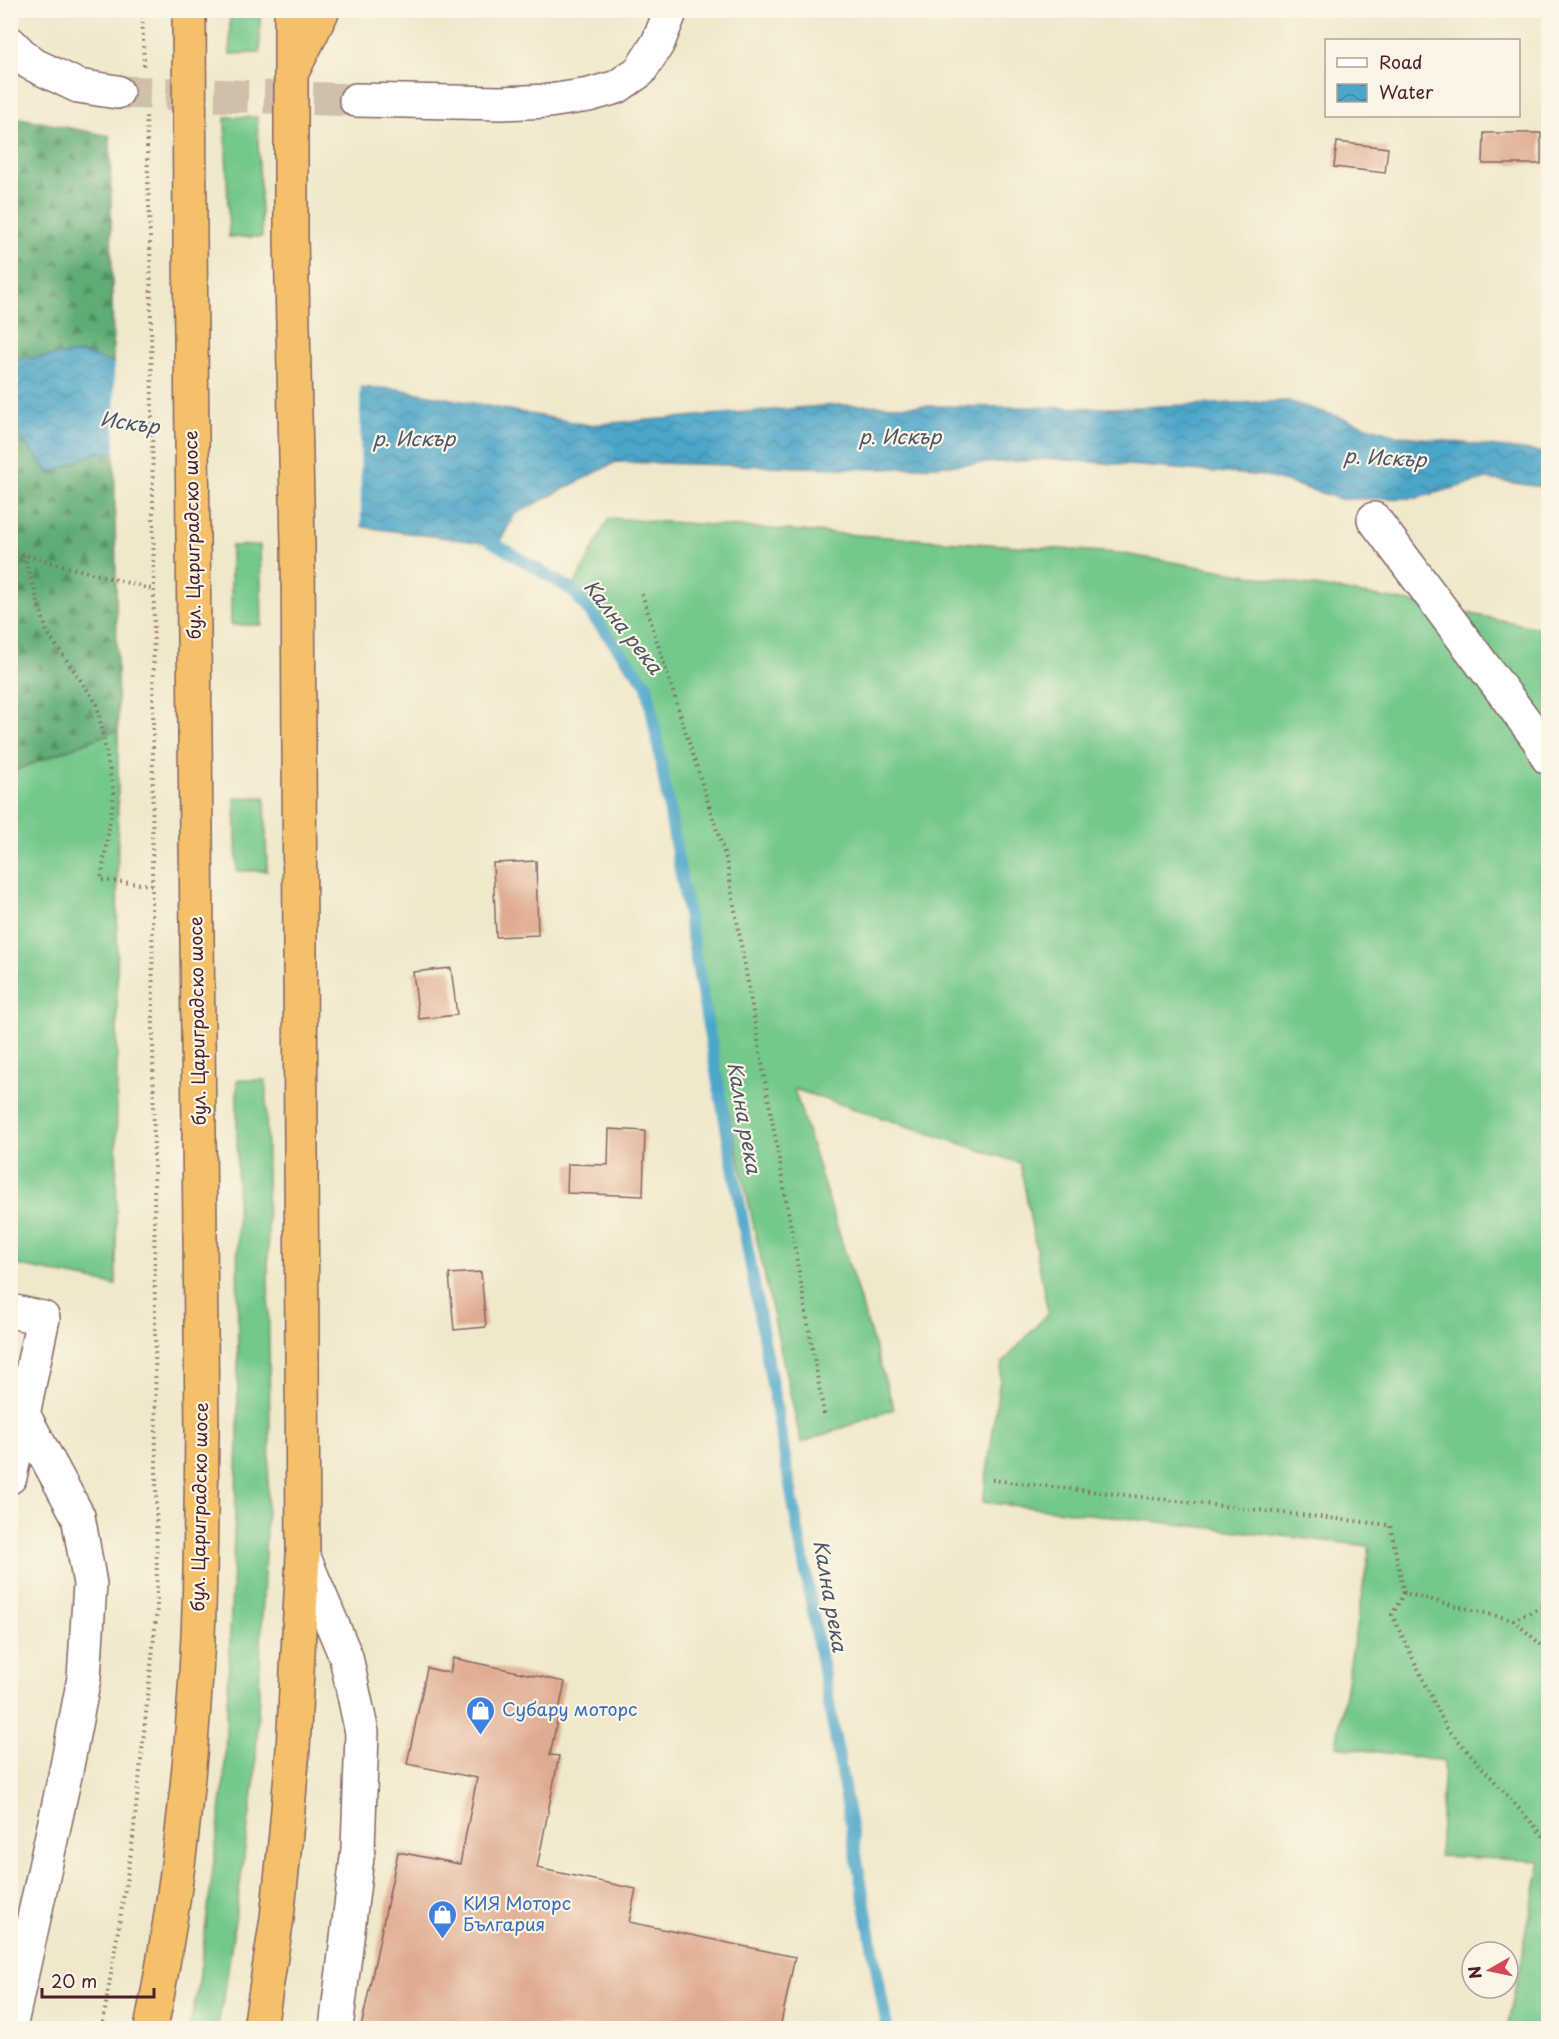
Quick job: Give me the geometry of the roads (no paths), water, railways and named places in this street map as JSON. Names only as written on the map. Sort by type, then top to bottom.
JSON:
[{"type":"highway","name":"бул. Цариградско шосе","points":[[151,2028],[173,1902],[187,1782],[199,1604],[202,1419],[189,10]]},
{"type":"highway","points":[[260,2028],[277,1918],[290,1791],[303,1555],[298,545],[291,237],[291,10]]},
{"type":"highway","points":[[291,72],[323,10]]},
{"type":"street","points":[[356,100],[501,103],[549,101],[616,87],[640,70],[658,43],[671,10]]},
{"type":"street","points":[[10,43],[30,63],[78,86],[131,97]]},
{"type":"street","points":[[1374,519],[1538,739],[1548,758]]},
{"type":"street","points":[[10,1311],[43,1318],[17,1413],[10,1478]]},
{"type":"street","points":[[10,2028],[66,1772],[84,1678],[90,1584],[78,1516],[17,1413]]},
{"type":"street","points":[[303,1555],[346,1657],[362,1734],[358,1849],[336,2028]]},
{"type":"water","points":[[82,353],[164,379],[398,389],[588,425],[835,405],[1114,408],[1288,401],[1396,435],[1548,453],[1548,488],[1487,479],[1417,498],[1341,499],[1266,476],[1053,459],[882,469],[616,462],[515,514],[498,545],[364,527],[225,459],[97,452],[50,474],[16,432],[11,431],[10,360]]},
{"type":"waterway","name":"Кална река","points":[[484,537],[572,590],[647,685],[887,2028]]},
{"type":"tunnel","points":[[117,92],[356,100]]},
{"type":"place","name":"Субару моторс","points":[[481,1736]]},
{"type":"place","name":"КИЯ Моторс България","points":[[442,1940]]},
{"type":"water label","name":"Искър","points":[[130,423]]},
{"type":"water label","name":"р. Искър","points":[[900,437]]},
{"type":"water label","name":"р. Искър","points":[[414,439]]},
{"type":"water label","name":"р. Искър","points":[[1385,458]]}]
